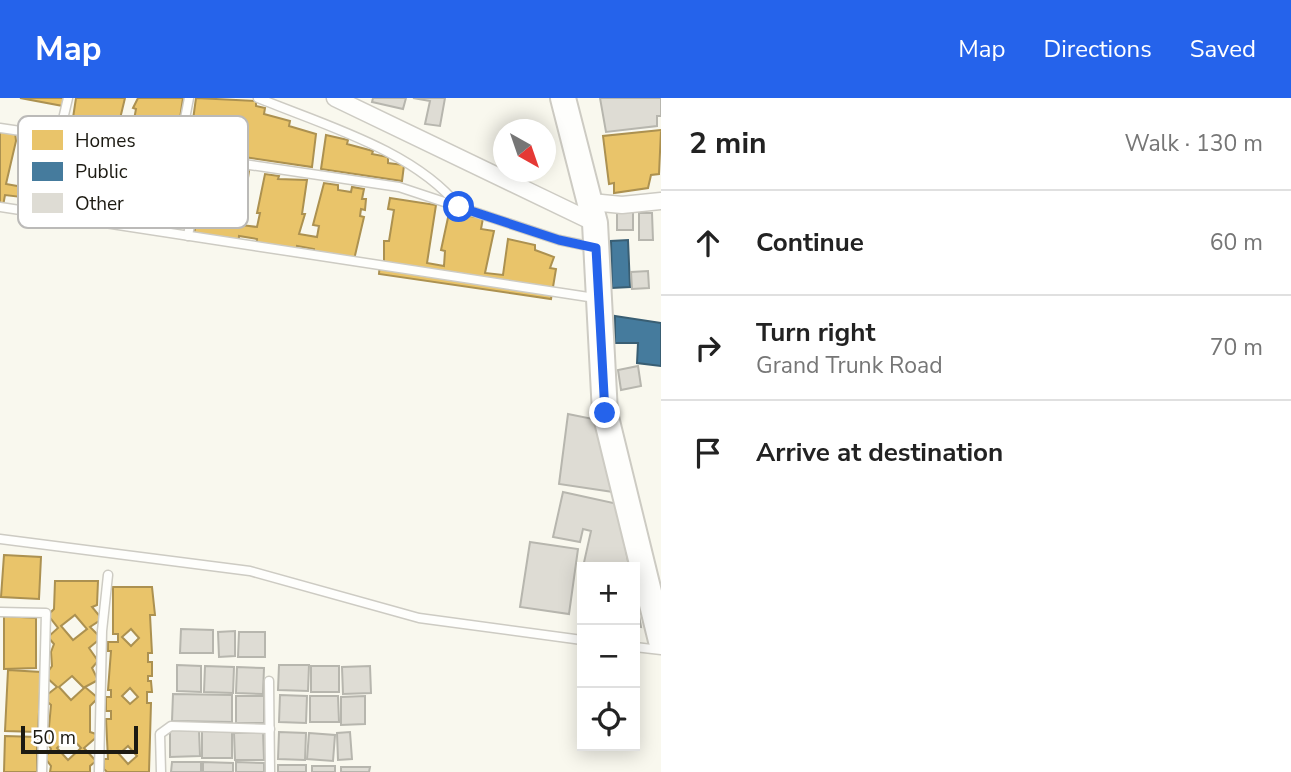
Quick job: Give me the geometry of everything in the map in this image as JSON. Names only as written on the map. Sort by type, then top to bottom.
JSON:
[{"type":"main road","points":[[563,98],[593,212],[605,413],[661,641]]},
{"type":"street","points":[[335,98],[593,212],[622,205],[661,201]]},
{"type":"lane","points":[[64,116],[68,98]]},
{"type":"lane","points":[[186,116],[190,98]]},
{"type":"lane","points":[[258,98],[415,167],[444,188],[459,207]]},
{"type":"lane","points":[[0,128],[18,130]]},
{"type":"lane","points":[[248,166],[399,187],[559,240],[596,248]]},
{"type":"lane","points":[[0,207],[18,210]]},
{"type":"lane","points":[[136,228],[598,298]]},
{"type":"lane","points":[[188,236],[189,228]]},
{"type":"lane","points":[[0,539],[250,571],[419,618],[577,639]]},
{"type":"lane","points":[[99,772],[102,631],[107,575]]},
{"type":"lane","points":[[0,612],[46,613],[42,772]]},
{"type":"lane","points":[[640,648],[661,650]]},
{"type":"lane","points":[[269,681],[270,772]]},
{"type":"lane","points":[[161,772],[160,734],[172,726],[270,729]]},
{"type":"building: Homes","points":[[20,98],[65,98],[63,106]]},
{"type":"building: Homes","points":[[76,98],[125,98],[121,116],[73,116]]},
{"type":"building: Homes","points":[[138,98],[183,98],[180,116],[135,116],[136,109],[133,108]]},
{"type":"building: Homes","points":[[196,98],[256,101],[256,106],[265,108],[264,114],[290,121],[289,126],[316,134],[312,167],[248,158],[248,116],[194,116]]},
{"type":"building: Homes","points":[[3,130],[15,132],[16,141],[6,184],[18,186],[18,197],[5,195],[3,206],[0,206],[0,133]]},
{"type":"building: Homes","points":[[661,130],[659,174],[651,175],[648,188],[614,193],[614,183],[609,184],[603,136]]},
{"type":"building: Homes","points":[[326,135],[348,140],[347,144],[388,157],[388,163],[404,165],[402,181],[321,169]]},
{"type":"building: Homes","points":[[265,174],[279,176],[278,179],[307,180],[302,214],[305,214],[299,234],[317,237],[319,226],[313,225],[324,183],[338,185],[338,190],[351,192],[352,187],[364,189],[362,199],[366,199],[365,210],[361,209],[360,216],[364,217],[353,264],[313,258],[314,249],[297,246],[296,256],[256,250],[257,239],[239,236],[238,247],[193,240],[195,228],[257,227]]},
{"type":"building: Homes","points":[[390,198],[436,205],[427,263],[444,266],[445,251],[441,250],[449,213],[483,218],[481,229],[494,231],[485,273],[503,275],[508,239],[535,245],[535,250],[554,257],[550,268],[556,269],[551,299],[379,274],[380,263],[384,264],[384,241],[389,241],[394,210],[388,209]]},
{"type":"building: Homes","points":[[4,555],[41,557],[39,599],[1,597]]},
{"type":"building: Homes","points":[[55,581],[98,581],[97,605],[92,607],[102,619],[90,627],[101,638],[89,648],[98,661],[92,668],[98,680],[85,687],[98,698],[90,706],[90,732],[99,735],[84,748],[96,761],[90,766],[90,772],[50,772],[51,766],[45,758],[51,749],[43,735],[49,727],[51,705],[43,698],[57,687],[45,676],[52,666],[51,652],[54,644],[48,637],[58,628],[48,615],[54,609]],"holes":[[[75,615],[87,629],[73,640],[61,626]],[[72,676],[84,688],[71,700],[59,687]],[[70,736],[81,748],[68,760],[57,748]]]},
{"type":"building: Homes","points":[[113,587],[152,587],[155,615],[150,615],[152,653],[148,653],[148,662],[152,662],[152,676],[148,676],[148,681],[151,681],[152,692],[147,692],[147,703],[151,703],[149,772],[107,772],[104,769],[104,759],[108,759],[106,719],[111,719],[111,711],[106,711],[106,697],[111,697],[111,690],[108,690],[111,651],[108,651],[108,642],[118,642],[118,634],[113,634]],"holes":[[[131,629],[139,638],[131,646],[122,637]],[[130,688],[138,697],[130,704],[122,696]],[[128,746],[137,756],[128,764],[119,754]]]},
{"type":"building: Homes","points":[[4,616],[36,618],[36,668],[4,669]]},
{"type":"building: Homes","points":[[8,670],[41,672],[38,732],[5,731]]},
{"type":"building: Homes","points":[[5,736],[37,737],[37,772],[4,772]]},
{"type":"building: Public","points":[[628,240],[630,287],[612,288],[611,241]]},
{"type":"building: Public","points":[[615,316],[661,323],[661,366],[637,363],[638,343],[615,343]]},
{"type":"building: Other","points":[[373,98],[406,98],[403,109],[372,102]]},
{"type":"building: Other","points":[[413,98],[445,98],[440,126],[425,124],[430,101]]},
{"type":"building: Other","points":[[600,98],[661,98],[661,116],[657,116],[657,126],[606,132]]},
{"type":"building: Other","points":[[617,211],[633,211],[633,230],[617,230]]},
{"type":"building: Other","points":[[639,213],[652,213],[653,240],[639,240]]},
{"type":"building: Other","points":[[648,271],[649,288],[632,289],[631,272]]},
{"type":"building: Other","points":[[638,366],[641,386],[621,390],[618,370]]},
{"type":"building: Other","points":[[568,414],[598,420],[613,492],[559,484]]},
{"type":"building: Other","points":[[563,492],[618,504],[628,562],[584,562],[591,531],[583,529],[580,542],[553,537]]},
{"type":"building: Other","points":[[530,542],[578,549],[569,614],[520,607]]},
{"type":"building: Other","points":[[181,629],[213,630],[213,653],[180,653]]},
{"type":"building: Other","points":[[235,631],[235,656],[219,657],[218,632]]},
{"type":"building: Other","points":[[239,632],[265,632],[265,657],[238,657]]},
{"type":"building: Other","points":[[177,665],[201,666],[201,692],[177,691]]},
{"type":"building: Other","points":[[279,665],[309,665],[308,691],[278,690]]},
{"type":"building: Other","points":[[205,666],[234,667],[233,693],[204,692]]},
{"type":"building: Other","points":[[311,666],[339,666],[339,692],[311,692]]},
{"type":"building: Other","points":[[370,666],[371,693],[343,694],[342,667]]},
{"type":"building: Other","points":[[237,667],[264,668],[263,694],[236,693]]},
{"type":"building: Other","points":[[173,694],[232,695],[232,722],[172,721]]},
{"type":"building: Other","points":[[280,695],[307,696],[306,723],[279,722]]},
{"type":"building: Other","points":[[236,696],[264,696],[264,723],[236,723]]},
{"type":"building: Other","points":[[310,696],[338,696],[339,722],[310,722]]},
{"type":"building: Other","points":[[365,696],[365,724],[341,725],[341,697]]},
{"type":"building: Other","points":[[170,730],[199,730],[200,756],[170,757]]},
{"type":"building: Other","points":[[202,731],[232,731],[232,758],[202,758]]},
{"type":"building: Other","points":[[263,732],[264,760],[235,760],[234,733]]},
{"type":"building: Other","points":[[279,732],[306,733],[305,760],[278,759]]},
{"type":"building: Other","points":[[350,732],[352,759],[338,760],[337,733]]},
{"type":"building: Other","points":[[309,733],[335,735],[333,761],[307,759]]},
{"type":"building: Other","points":[[172,762],[201,762],[201,772],[171,772]]},
{"type":"building: Other","points":[[203,762],[233,763],[233,772],[203,772]]},
{"type":"building: Other","points":[[236,762],[264,763],[264,772],[236,772]]},
{"type":"building: Other","points":[[278,765],[306,765],[306,772],[278,772]]},
{"type":"building: Other","points":[[312,766],[335,766],[335,772],[312,772]]},
{"type":"building: Other","points":[[341,767],[370,767],[369,772],[341,772]]},
{"type":"route","points":[[459,207],[559,240],[596,248],[605,413]]}]
